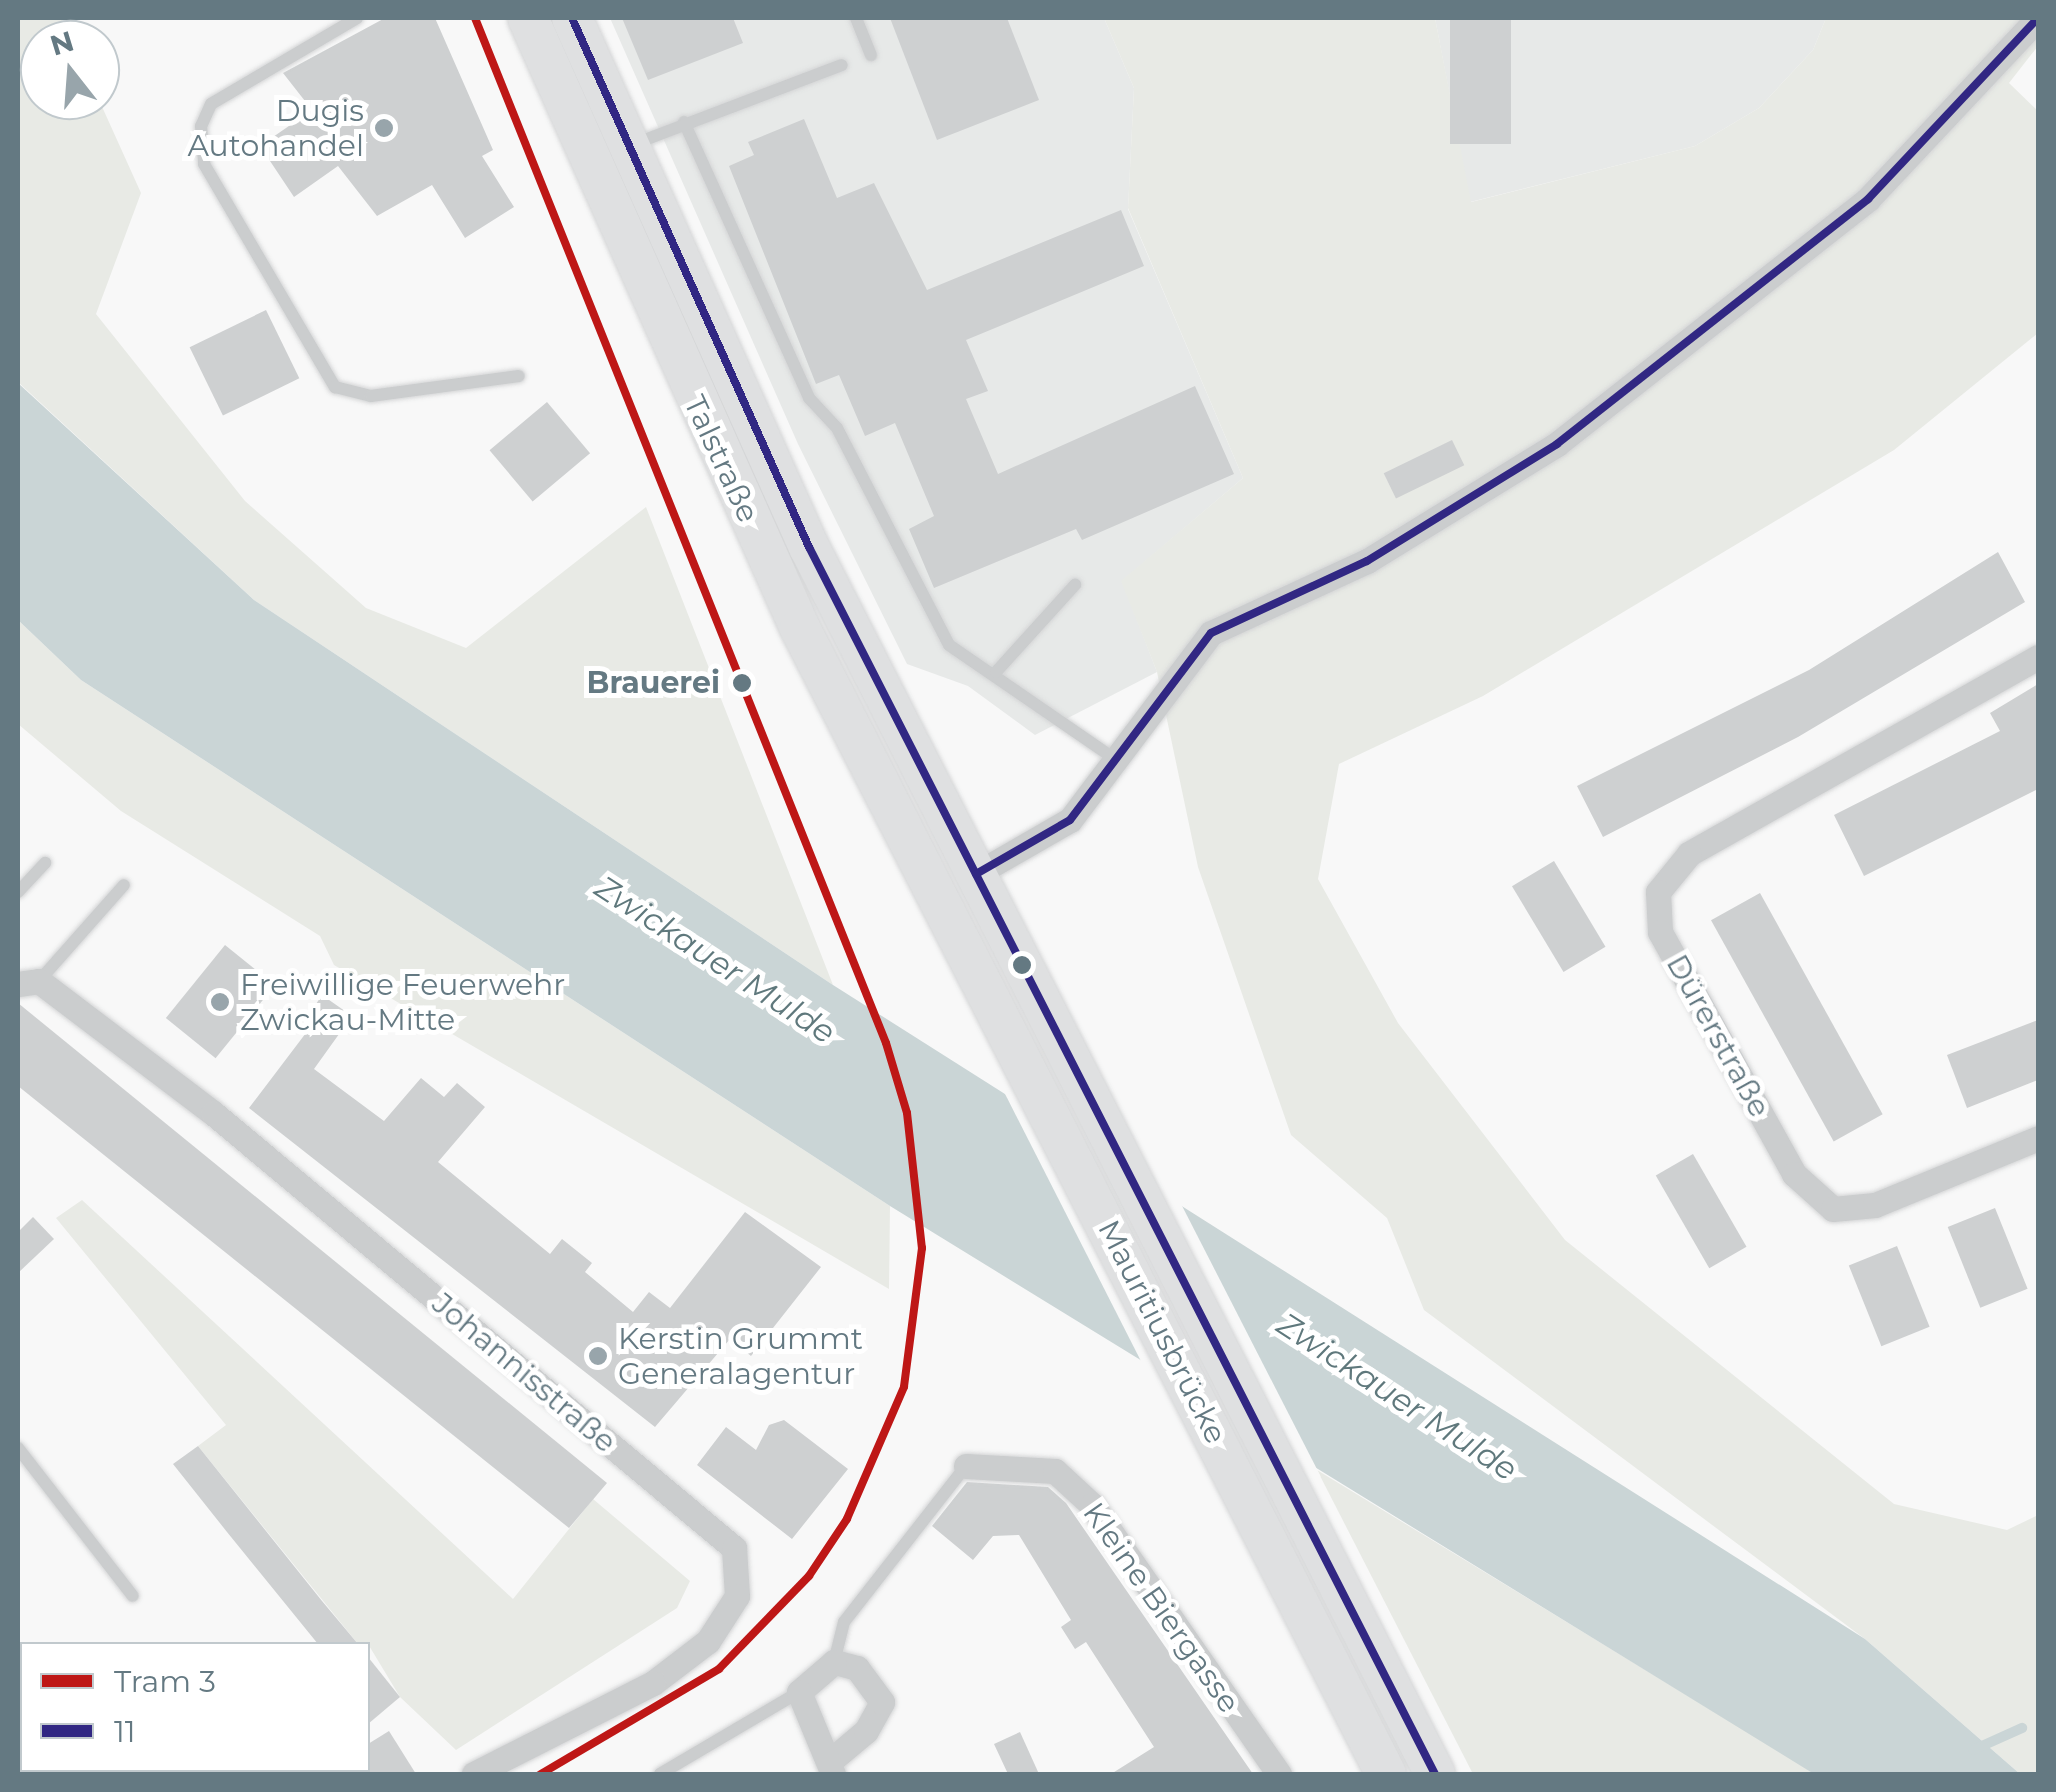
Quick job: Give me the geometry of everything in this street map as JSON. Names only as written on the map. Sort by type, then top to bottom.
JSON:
[{"type":"main road","name":"Talstraße","points":[[528,18],[800,628],[938,889]]},
{"type":"main road","name":"Talstraße","points":[[572,18],[809,547],[976,874]]},
{"type":"main road","name":"Mauritiusbrücke","points":[[976,874],[1435,1774]]},
{"type":"main road","name":"Mauritiusbrücke","points":[[938,889],[1386,1774]]},
{"type":"street","points":[[976,874],[1070,820],[1112,757],[1212,633],[1367,562],[1557,444],[1868,199],[2038,18]]},
{"type":"street","name":"Dürerstraße","points":[[2038,657],[1690,854],[1658,892],[1670,950],[1794,1174],[1833,1209],[1875,1206],[2038,1138]]},
{"type":"street","name":"Johannisstraße","points":[[28,982],[214,1113],[734,1548],[737,1596],[708,1640],[653,1683],[474,1774]]},
{"type":"street","name":"Kleine Biergasse","points":[[966,1466],[1054,1471],[1092,1506],[1279,1774]]},
{"type":"street","points":[[834,1662],[857,1668],[882,1702],[831,1768],[799,1692],[834,1662]]},
{"type":"lane","points":[[357,18],[211,104],[201,126],[204,164],[335,386],[371,396],[519,376]]},
{"type":"lane","points":[[856,18],[871,55]]},
{"type":"lane","points":[[591,163],[684,122],[842,65]]},
{"type":"lane","points":[[684,122],[810,398],[837,428],[916,589],[949,645],[996,672],[1112,757]]},
{"type":"lane","points":[[996,672],[1076,585]]},
{"type":"lane","points":[[18,892],[44,863]]},
{"type":"lane","points":[[28,982],[124,885]]},
{"type":"lane","points":[[18,1448],[133,1596]]},
{"type":"lane","points":[[834,1662],[844,1622],[966,1466]]},
{"type":"lane","points":[[660,1774],[799,1692]]},
{"type":"shaded area","points":[[18,18],[61,18],[20,20],[20,120],[108,120],[141,193],[96,314],[245,501],[366,608],[466,648],[646,507],[833,985],[254,600],[18,382]]},
{"type":"shaded area","points":[[610,18],[1104,18],[1134,88],[1128,209],[1243,478],[1122,581],[1157,672],[1035,735],[968,686],[907,664],[798,444]]},
{"type":"shaded area","points":[[1104,18],[1435,18],[1471,202],[1695,146],[1759,108],[1813,50],[1826,18],[2038,18],[2038,46],[2009,83],[2038,111],[2038,333],[1894,450],[1483,696],[1339,764],[1318,879],[1398,1023],[1565,1240],[1894,1504],[2007,1530],[2038,1515],[2038,1774],[2020,1774],[1865,1639],[1424,1310],[1387,1218],[1291,1135],[1198,867],[1157,672],[1121,581],[1243,478],[1128,208],[1134,88]]},
{"type":"shaded area","points":[[1435,18],[1826,18],[1813,50],[1759,108],[1695,146],[1470,202]]},
{"type":"shaded area","points":[[18,620],[81,680],[890,1206],[889,1289],[334,965],[320,936],[121,811],[18,724]]},
{"type":"shaded area","points":[[82,1200],[513,1599],[593,1499],[690,1581],[677,1608],[456,1750],[400,1697],[370,1642],[356,1642],[198,1446],[226,1425],[56,1218]]},
{"type":"shaded area","points":[[1317,1470],[1798,1763],[1814,1774],[1473,1774]]},
{"type":"water","name":"Zwickauer Mulde","points":[[18,383],[254,600],[833,985],[1865,1639],[2020,1774],[1814,1774],[890,1206],[81,680],[18,620]]},
{"type":"pier","points":[[1000,1084],[1178,1198],[1321,1477],[1146,1371]]},
{"type":"building","name":"Dugis Autohandel","points":[[385,18],[435,18],[493,150],[482,156],[514,207],[465,238],[432,185],[377,216],[338,166],[294,197],[260,146],[312,110],[283,73]]},
{"type":"building","points":[[622,18],[733,18],[743,43],[648,80]]},
{"type":"building","points":[[890,18],[1007,18],[1039,100],[937,140]]},
{"type":"building","points":[[1450,18],[1511,18],[1511,144],[1450,144]]},
{"type":"building","points":[[804,119],[837,198],[874,183],[927,290],[1121,210],[1144,266],[966,340],[988,391],[966,399],[998,474],[1195,386],[1234,474],[1082,540],[1076,529],[934,588],[909,529],[934,516],[895,423],[865,436],[839,375],[816,384],[729,166],[754,155],[748,142]]},
{"type":"building","points":[[266,310],[299,378],[223,416],[190,347]]},
{"type":"building","points":[[547,402],[590,453],[533,502],[490,450]]},
{"type":"building","points":[[1452,440],[1464,465],[1396,498],[1384,473]]},
{"type":"building","points":[[1998,552],[2025,602],[1798,737],[1603,837],[1577,786],[1809,670]]},
{"type":"building","points":[[2038,684],[2038,789],[1864,876],[1834,815],[2000,731],[1990,713]]},
{"type":"building","points":[[1554,861],[1606,947],[1564,972],[1512,886]]},
{"type":"building","points":[[1760,893],[1883,1114],[1834,1141],[1711,920]]},
{"type":"building","name":"Freiwillige Feuerwehr Zwickau-Mitte","points":[[225,945],[275,985],[216,1058],[166,1018]]},
{"type":"building","points":[[322,995],[352,1016],[314,1069],[384,1121],[421,1078],[444,1097],[457,1083],[485,1107],[438,1162],[550,1254],[562,1239],[592,1263],[585,1272],[633,1312],[649,1292],[670,1308],[745,1212],[821,1267],[751,1356],[730,1339],[655,1427],[249,1108],[315,1021],[308,1016]]},
{"type":"building","points":[[18,1003],[607,1483],[569,1528],[18,1086]]},
{"type":"building","points":[[2038,1020],[2038,1080],[1967,1108],[1947,1055]]},
{"type":"building","points":[[1693,1154],[1746,1247],[1709,1268],[1656,1176]]},
{"type":"building","points":[[1995,1208],[2028,1289],[1980,1308],[1948,1227]]},
{"type":"building","points":[[33,1217],[54,1239],[18,1273],[18,1232]]},
{"type":"building","points":[[1897,1246],[1930,1327],[1881,1346],[1849,1265]]},
{"type":"building","points":[[784,1420],[848,1469],[792,1539],[697,1465],[726,1427],[756,1450],[769,1425]]},
{"type":"building","points":[[198,1446],[356,1642],[316,1642],[173,1464]]},
{"type":"building","points":[[967,1482],[1048,1487],[1066,1503],[1253,1774],[1111,1774],[1154,1747],[1086,1642],[1075,1649],[1061,1627],[1071,1620],[1019,1535],[993,1536],[973,1560],[932,1526]]},
{"type":"building","points":[[370,1660],[400,1697],[370,1722]]},
{"type":"building","points":[[389,1731],[416,1774],[368,1774],[370,1743]]},
{"type":"building","points":[[1020,1732],[1039,1774],[1008,1774],[994,1744]]},
{"type":"waterway","points":[[1973,1750],[2022,1728]]},
{"type":"tram line","name":"3","points":[[475,18],[886,1043],[907,1113],[922,1248],[904,1387],[847,1519],[809,1576],[719,1669],[541,1774]]},
{"type":"transit line","name":"11","points":[[572,18],[809,547],[1435,1774]]},
{"type":"transit line","name":"11","points":[[976,874],[1070,820],[1211,633],[1367,561],[1557,444],[1868,199],[2038,18]]},
{"type":"place","name":"Dugis Autohandel","points":[[384,128]]},
{"type":"place","name":"Brauerei","points":[[742,683]]},
{"type":"place","name":"Freiwillige Feuerwehr Zwickau-Mitte","points":[[220,1002]]},
{"type":"place","name":"Kerstin Grummt Generalagentur","points":[[598,1356]]}]
